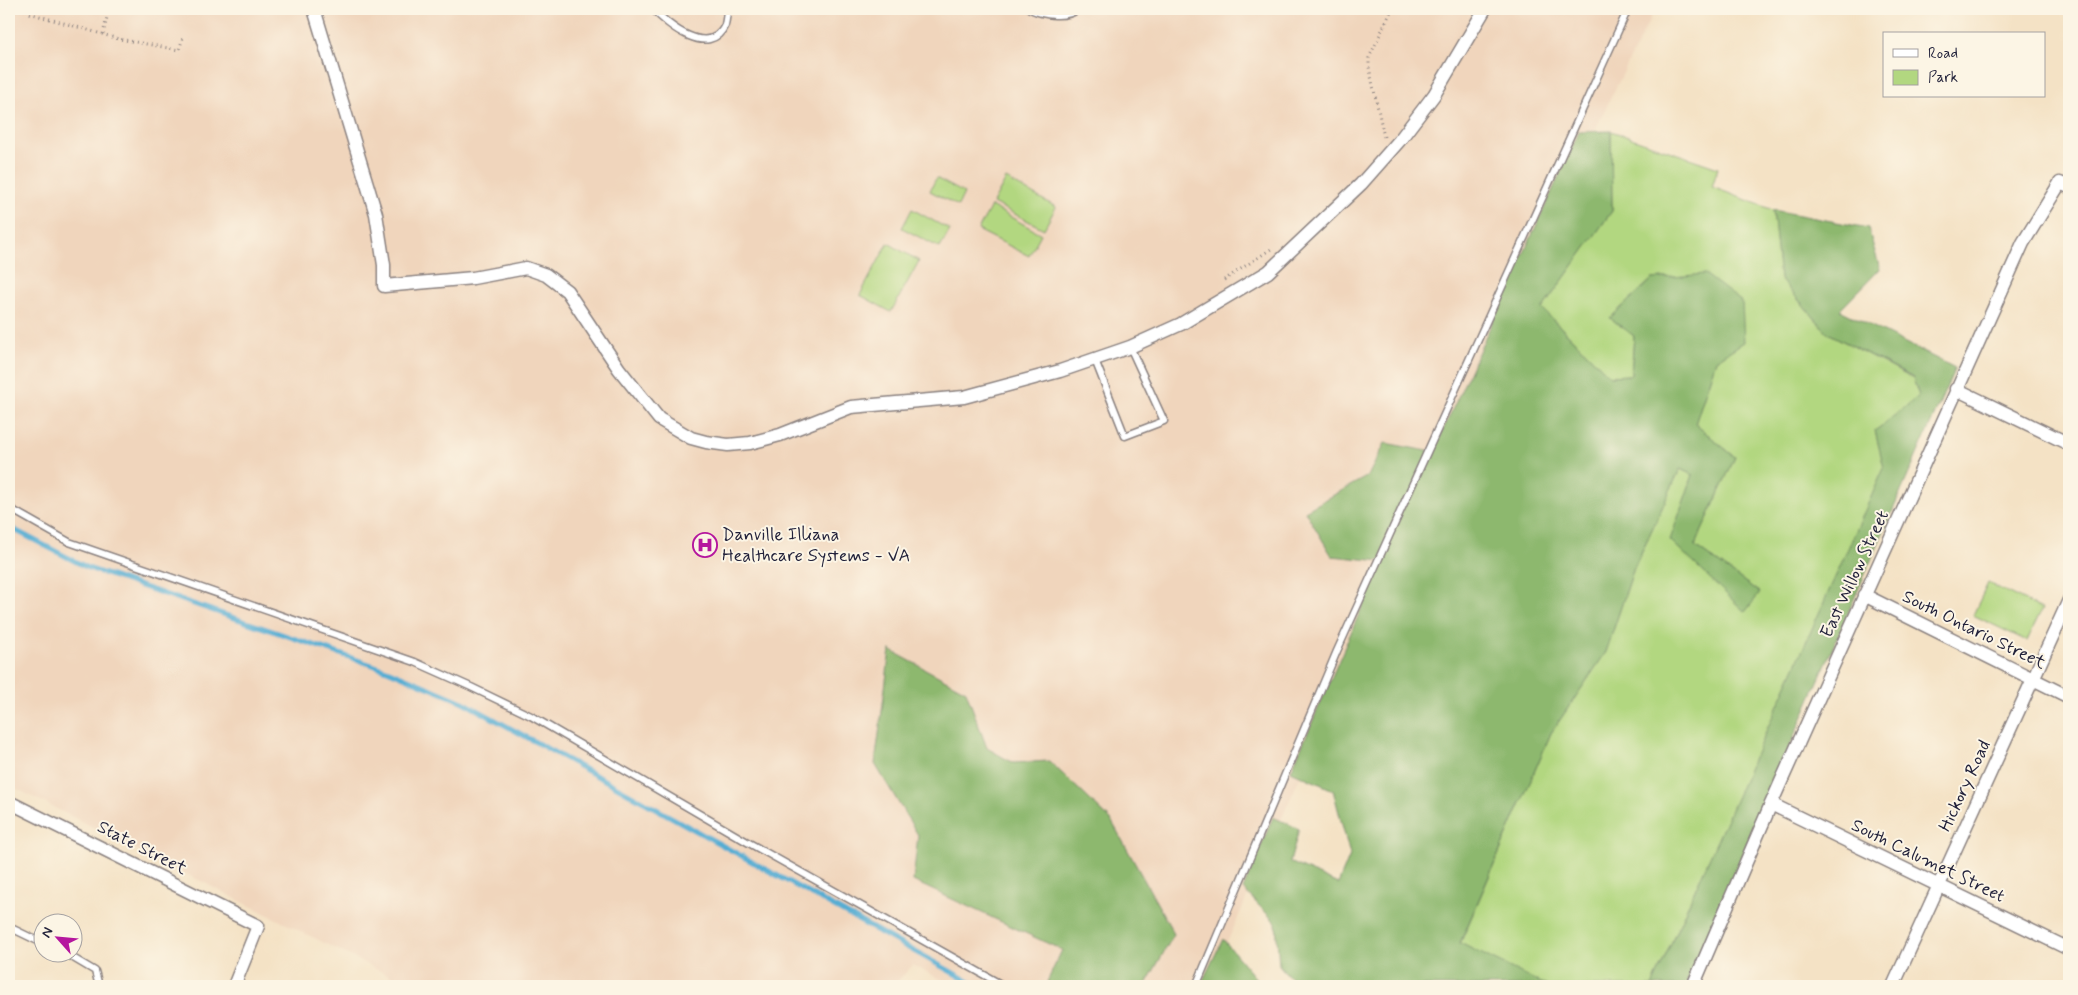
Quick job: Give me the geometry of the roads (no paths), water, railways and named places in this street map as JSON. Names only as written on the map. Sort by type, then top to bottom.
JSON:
[{"type":"street","points":[[314,9],[376,214],[384,265],[384,286],[473,278],[526,268],[546,276],[567,291],[618,369],[659,419],[691,438],[728,445],[750,443],[780,435],[851,407],[964,396],[1095,360],[1130,347],[1181,324],[1268,272],[1361,184],[1399,142],[1434,95],[1485,9]]},
{"type":"street","name":"East Willow Street","points":[[1693,986],[1771,804],[2023,243],[2065,185]]},
{"type":"street","points":[[1956,389],[2069,444]]},
{"type":"street","name":"South Ontario Street","points":[[1864,595],[2069,697]]},
{"type":"street","name":"Hickory Road","points":[[1893,986],[2069,600]]},
{"type":"street","name":"State Street","points":[[9,802],[258,926],[234,986]]},
{"type":"street","name":"South Calumet Street","points":[[1771,804],[2069,949]]},
{"type":"lane","points":[[653,9],[678,30],[692,38],[706,40],[718,33],[724,25],[727,9]]},
{"type":"lane","points":[[1030,9],[1042,15],[1073,13],[1078,9]]},
{"type":"lane","points":[[1196,986],[1337,651],[1628,9]]},
{"type":"lane","points":[[1095,360],[1125,436],[1164,421],[1130,347]]},
{"type":"lane","points":[[9,508],[69,542],[415,662],[471,687],[531,716],[758,848],[1004,986]]},
{"type":"lane","points":[[9,927],[32,938]]},
{"type":"lane","points":[[80,962],[95,971],[99,986]]},
{"type":"waterway","points":[[9,527],[88,568],[387,670],[463,702],[977,986]]},
{"type":"place","name":"Danville Illiana Healthcare Systems - VA","points":[[705,545]]}]
